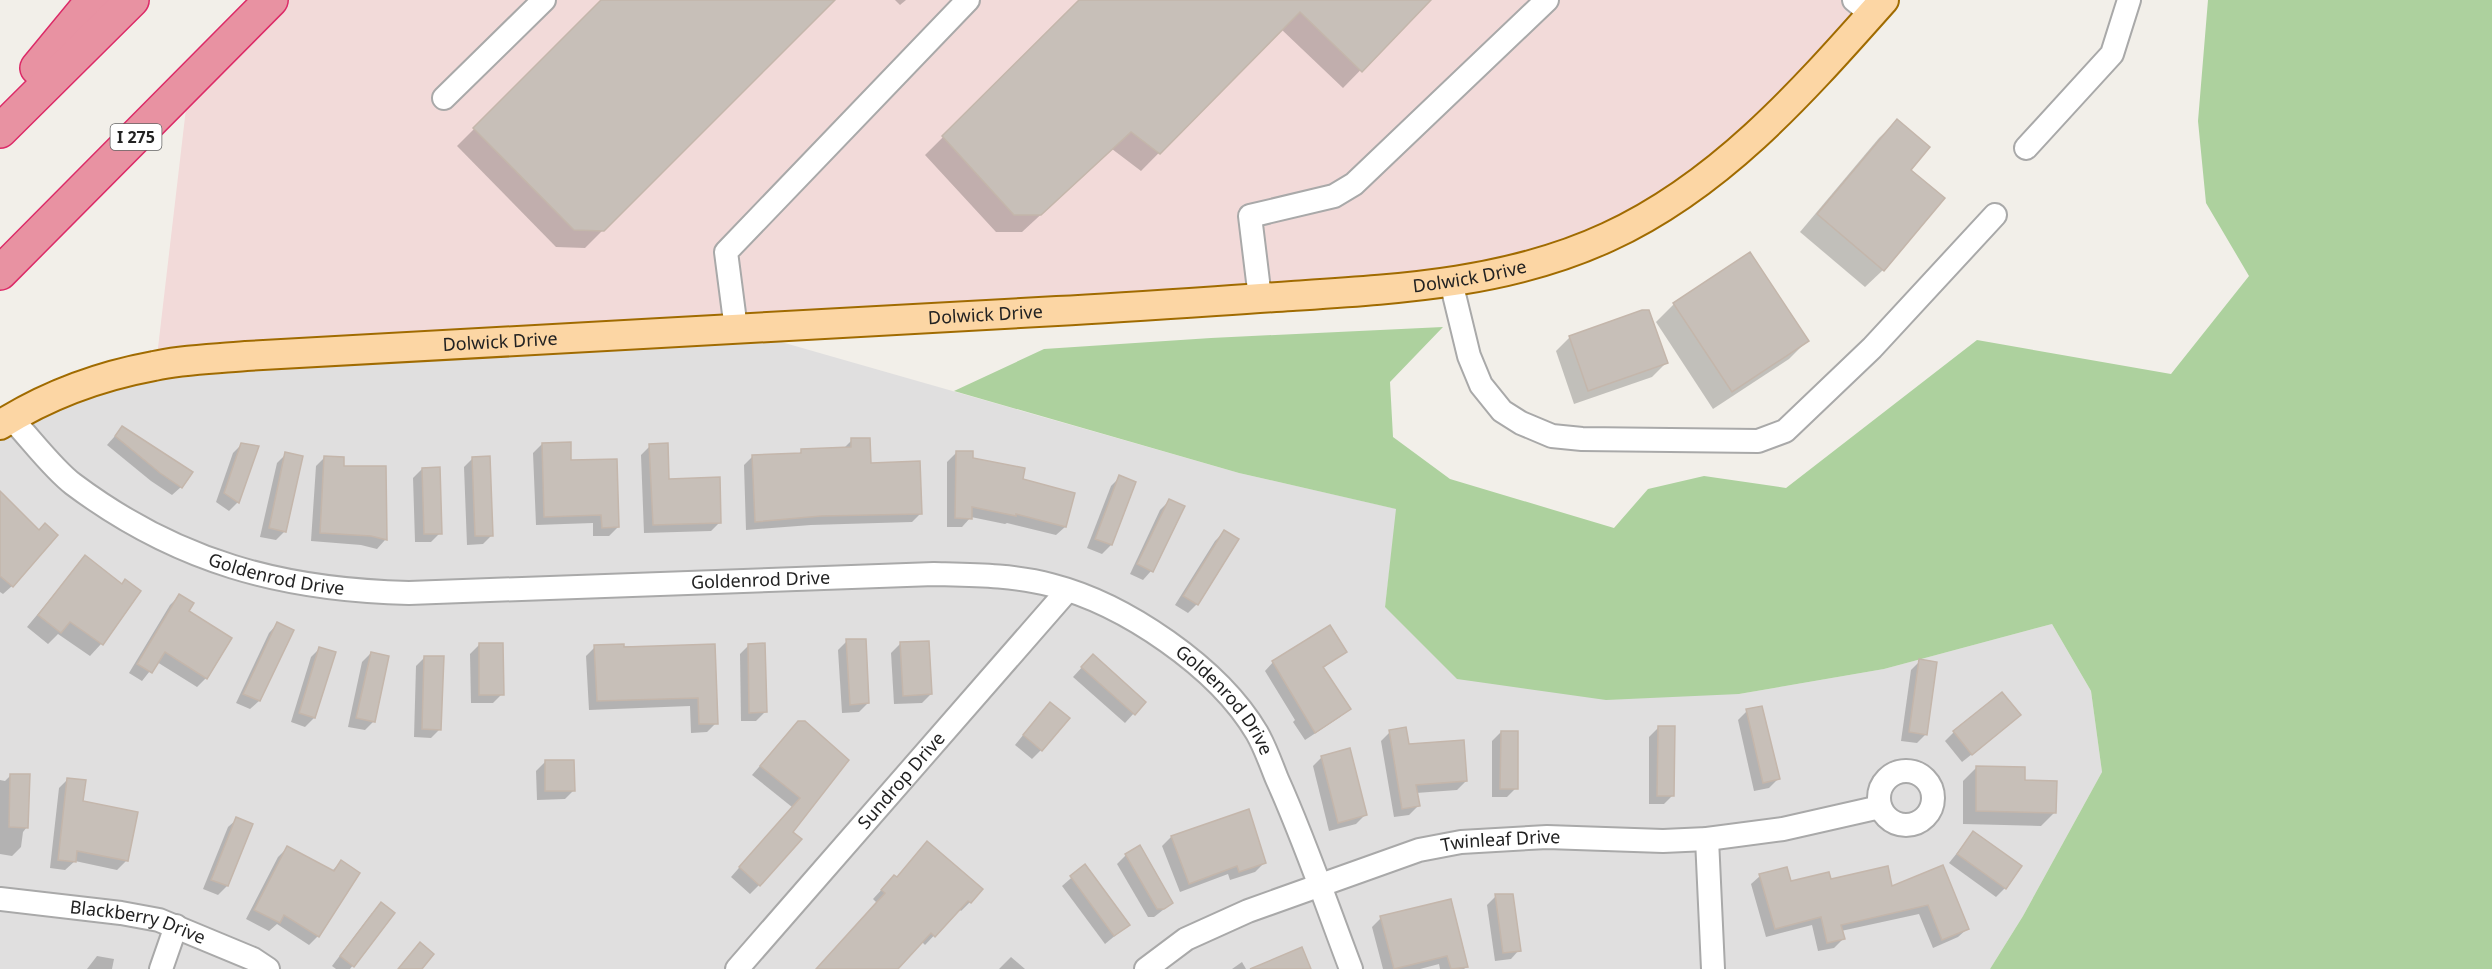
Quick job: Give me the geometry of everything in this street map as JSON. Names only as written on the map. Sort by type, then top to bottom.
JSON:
[{"type":"highway","points":[[0,113],[93,0]]},
{"type":"highway","points":[[0,131],[132,0]]},
{"type":"highway","name":"I 275","points":[[0,273],[271,0]]},
{"type":"main road","name":"Dolwick Drive","points":[[5,422],[48,400],[102,378],[156,365],[246,356],[1396,289],[1451,282],[1533,265],[1605,238],[1646,218],[1714,173],[1806,87],[1870,5]]},
{"type":"street","points":[[444,98],[544,0]]},
{"type":"street","points":[[736,329],[726,252],[968,0]]},
{"type":"street","points":[[1260,298],[1250,216],[1335,196],[1354,184],[1547,0]]},
{"type":"street","points":[[2026,148],[2112,54],[2129,0]]},
{"type":"street","points":[[1451,282],[1469,356],[1481,385],[1502,411],[1521,423],[1552,436],[1582,439],[1758,441],[1785,431],[1819,399],[1872,348],[1995,215]]},
{"type":"street","name":"Goldenrod Drive","points":[[5,422],[72,483],[133,524],[189,552],[234,569],[302,585],[363,592],[409,593],[934,574],[982,575],[1051,585],[1067,591],[1120,614],[1158,636],[1201,667],[1233,701],[1257,734],[1291,809],[1351,969]]},
{"type":"street","name":"Sundrop Drive","points":[[737,969],[1067,591]]},
{"type":"street","name":"Twinleaf Drive","points":[[1146,969],[1186,939],[1248,911],[1318,884],[1419,850],[1461,842],[1547,837],[1663,841],[1707,839],[1783,829],[1880,807]]},
{"type":"street","points":[[1707,839],[1713,969]]},
{"type":"street","name":"Blackberry Drive","points":[[0,900],[121,913],[159,920],[253,959],[268,969]]},
{"type":"street","points":[[161,969],[176,926]]},
{"type":"shaded area","points":[[271,0],[1884,0],[1714,173],[1533,265],[156,365],[189,83]]},
{"type":"shaded area","points":[[736,329],[1239,473],[1397,509],[1385,607],[1739,694],[1884,669],[2052,624],[2091,691],[2102,772],[2023,916],[1990,969],[0,969],[0,425],[102,378]]},
{"type":"green space","points":[[2208,0],[2492,0],[2492,969],[1990,969],[2023,916],[2102,772],[2091,691],[2052,624],[1884,669],[1739,694],[1606,700],[1457,679],[1385,607],[1396,509],[1239,473],[954,391],[1044,349],[1443,327],[1390,382],[1393,437],[1450,479],[1614,528],[1648,489],[1704,476],[1786,488],[1977,340],[2171,374],[2249,276],[2206,203],[2198,121]]},
{"type":"building","points":[[601,0],[835,0],[604,231],[574,230],[473,128]]},
{"type":"building","points":[[1079,0],[1431,0],[1362,72],[1300,12],[1160,154],[1131,132],[1041,215],[1014,215],[942,136]]},
{"type":"building","points":[[1897,119],[1930,147],[1911,170],[1945,198],[1884,271],[1817,214]]},
{"type":"building","points":[[1750,252],[1809,341],[1732,392],[1673,303]]},
{"type":"building","points":[[1642,310],[1649,310],[1668,363],[1588,391],[1569,336]]},
{"type":"building","points":[[122,426],[193,472],[182,488],[115,436]]},
{"type":"building","points":[[851,438],[870,438],[871,463],[920,461],[922,514],[821,516],[755,522],[752,455],[801,453],[801,449],[851,447]]},
{"type":"building","points":[[571,442],[571,460],[617,459],[619,527],[602,528],[601,515],[544,517],[542,443]]},
{"type":"building","points":[[241,443],[259,446],[239,503],[224,493]]},
{"type":"building","points":[[668,443],[669,479],[720,477],[721,523],[653,525],[649,444]]},
{"type":"building","points":[[956,451],[973,451],[973,458],[1025,468],[1023,479],[1075,493],[1066,527],[1016,514],[1016,516],[972,507],[972,519],[955,518]]},
{"type":"building","points":[[285,452],[303,456],[286,532],[269,528]]},
{"type":"building","points":[[324,456],[344,457],[344,466],[386,466],[387,540],[371,536],[320,533]]},
{"type":"building","points":[[490,456],[493,536],[475,536],[472,457]]},
{"type":"building","points":[[440,467],[442,534],[424,534],[422,468]]},
{"type":"building","points":[[1119,475],[1136,482],[1112,545],[1095,539]]},
{"type":"building","points":[[0,491],[39,530],[45,523],[58,535],[13,587],[0,576]]},
{"type":"building","points":[[1169,499],[1185,506],[1153,572],[1137,564]]},
{"type":"building","points":[[1224,530],[1239,539],[1198,605],[1183,596]]},
{"type":"building","points":[[85,555],[122,584],[125,579],[141,591],[103,645],[70,622],[61,633],[38,615]]},
{"type":"building","points":[[179,594],[194,603],[189,611],[232,638],[207,679],[165,652],[152,673],[137,664]]},
{"type":"building","points":[[277,622],[294,630],[260,701],[243,694]]},
{"type":"building","points":[[1330,625],[1347,652],[1323,667],[1351,709],[1315,733],[1272,661]]},
{"type":"building","points":[[846,639],[866,639],[869,703],[850,705]]},
{"type":"building","points":[[929,641],[932,694],[903,696],[900,642]]},
{"type":"building","points":[[479,643],[503,643],[504,695],[479,695]]},
{"type":"building","points":[[765,643],[767,712],[749,713],[748,644]]},
{"type":"building","points":[[624,644],[624,647],[715,644],[718,724],[699,724],[698,698],[597,701],[594,645]]},
{"type":"building","points":[[319,647],[336,652],[315,718],[299,713]]},
{"type":"building","points":[[371,652],[389,656],[375,722],[356,718]]},
{"type":"building","points":[[1093,654],[1146,702],[1135,715],[1081,667]]},
{"type":"building","points":[[424,656],[444,656],[441,730],[422,729]]},
{"type":"building","points":[[1919,659],[1937,662],[1927,735],[1909,732]]},
{"type":"building","points":[[2002,692],[2021,715],[1972,755],[1953,731]]},
{"type":"building","points":[[1050,702],[1070,718],[1042,751],[1023,735]]},
{"type":"building","points":[[1762,706],[1780,779],[1763,783],[1746,709]]},
{"type":"building","points":[[798,721],[805,721],[849,760],[793,832],[802,839],[760,886],[739,867],[800,798],[760,766]]},
{"type":"building","points":[[1658,726],[1675,726],[1674,796],[1657,796]]},
{"type":"building","points":[[1406,727],[1409,744],[1464,740],[1467,781],[1416,785],[1420,806],[1402,809],[1389,730]]},
{"type":"building","points":[[1501,731],[1518,731],[1518,789],[1500,789]]},
{"type":"building","points":[[1350,748],[1367,815],[1338,823],[1321,756]]},
{"type":"building","points":[[545,760],[574,760],[575,791],[545,791]]},
{"type":"building","points":[[1976,766],[2025,767],[2025,780],[2057,781],[2056,813],[1976,811]]},
{"type":"building","points":[[10,774],[30,774],[28,828],[9,827]]},
{"type":"building","points":[[67,778],[86,780],[83,801],[138,812],[128,861],[77,851],[76,862],[58,860]]},
{"type":"building","points":[[1249,809],[1266,863],[1239,872],[1237,866],[1189,884],[1171,836]]},
{"type":"building","points":[[236,817],[253,824],[228,886],[211,880]]},
{"type":"building","points":[[1973,831],[2022,866],[2006,889],[1957,854]]},
{"type":"building","points":[[927,841],[983,889],[971,903],[968,901],[935,937],[931,933],[898,969],[816,969],[885,893],[881,890],[894,875],[897,877]]},
{"type":"building","points":[[1140,845],[1173,903],[1164,909],[1157,909],[1125,854]]},
{"type":"building","points":[[287,846],[334,871],[341,860],[360,873],[319,937],[284,915],[280,923],[254,910]]},
{"type":"building","points":[[1085,864],[1130,925],[1114,936],[1070,876]]},
{"type":"building","points":[[1943,865],[1969,929],[1942,940],[1928,905],[1841,925],[1845,939],[1827,943],[1821,917],[1775,929],[1759,874],[1787,867],[1791,881],[1829,872],[1831,879],[1888,866],[1892,886]]},
{"type":"building","points":[[1495,894],[1513,894],[1521,951],[1503,953]]},
{"type":"building","points":[[1451,899],[1468,967],[1451,969],[1447,956],[1394,969],[1380,916]]},
{"type":"building","points":[[381,902],[395,913],[354,967],[340,956]]},
{"type":"building","points":[[420,942],[434,954],[422,969],[398,969]]},
{"type":"building","points":[[1302,947],[1311,969],[1250,969]]}]
